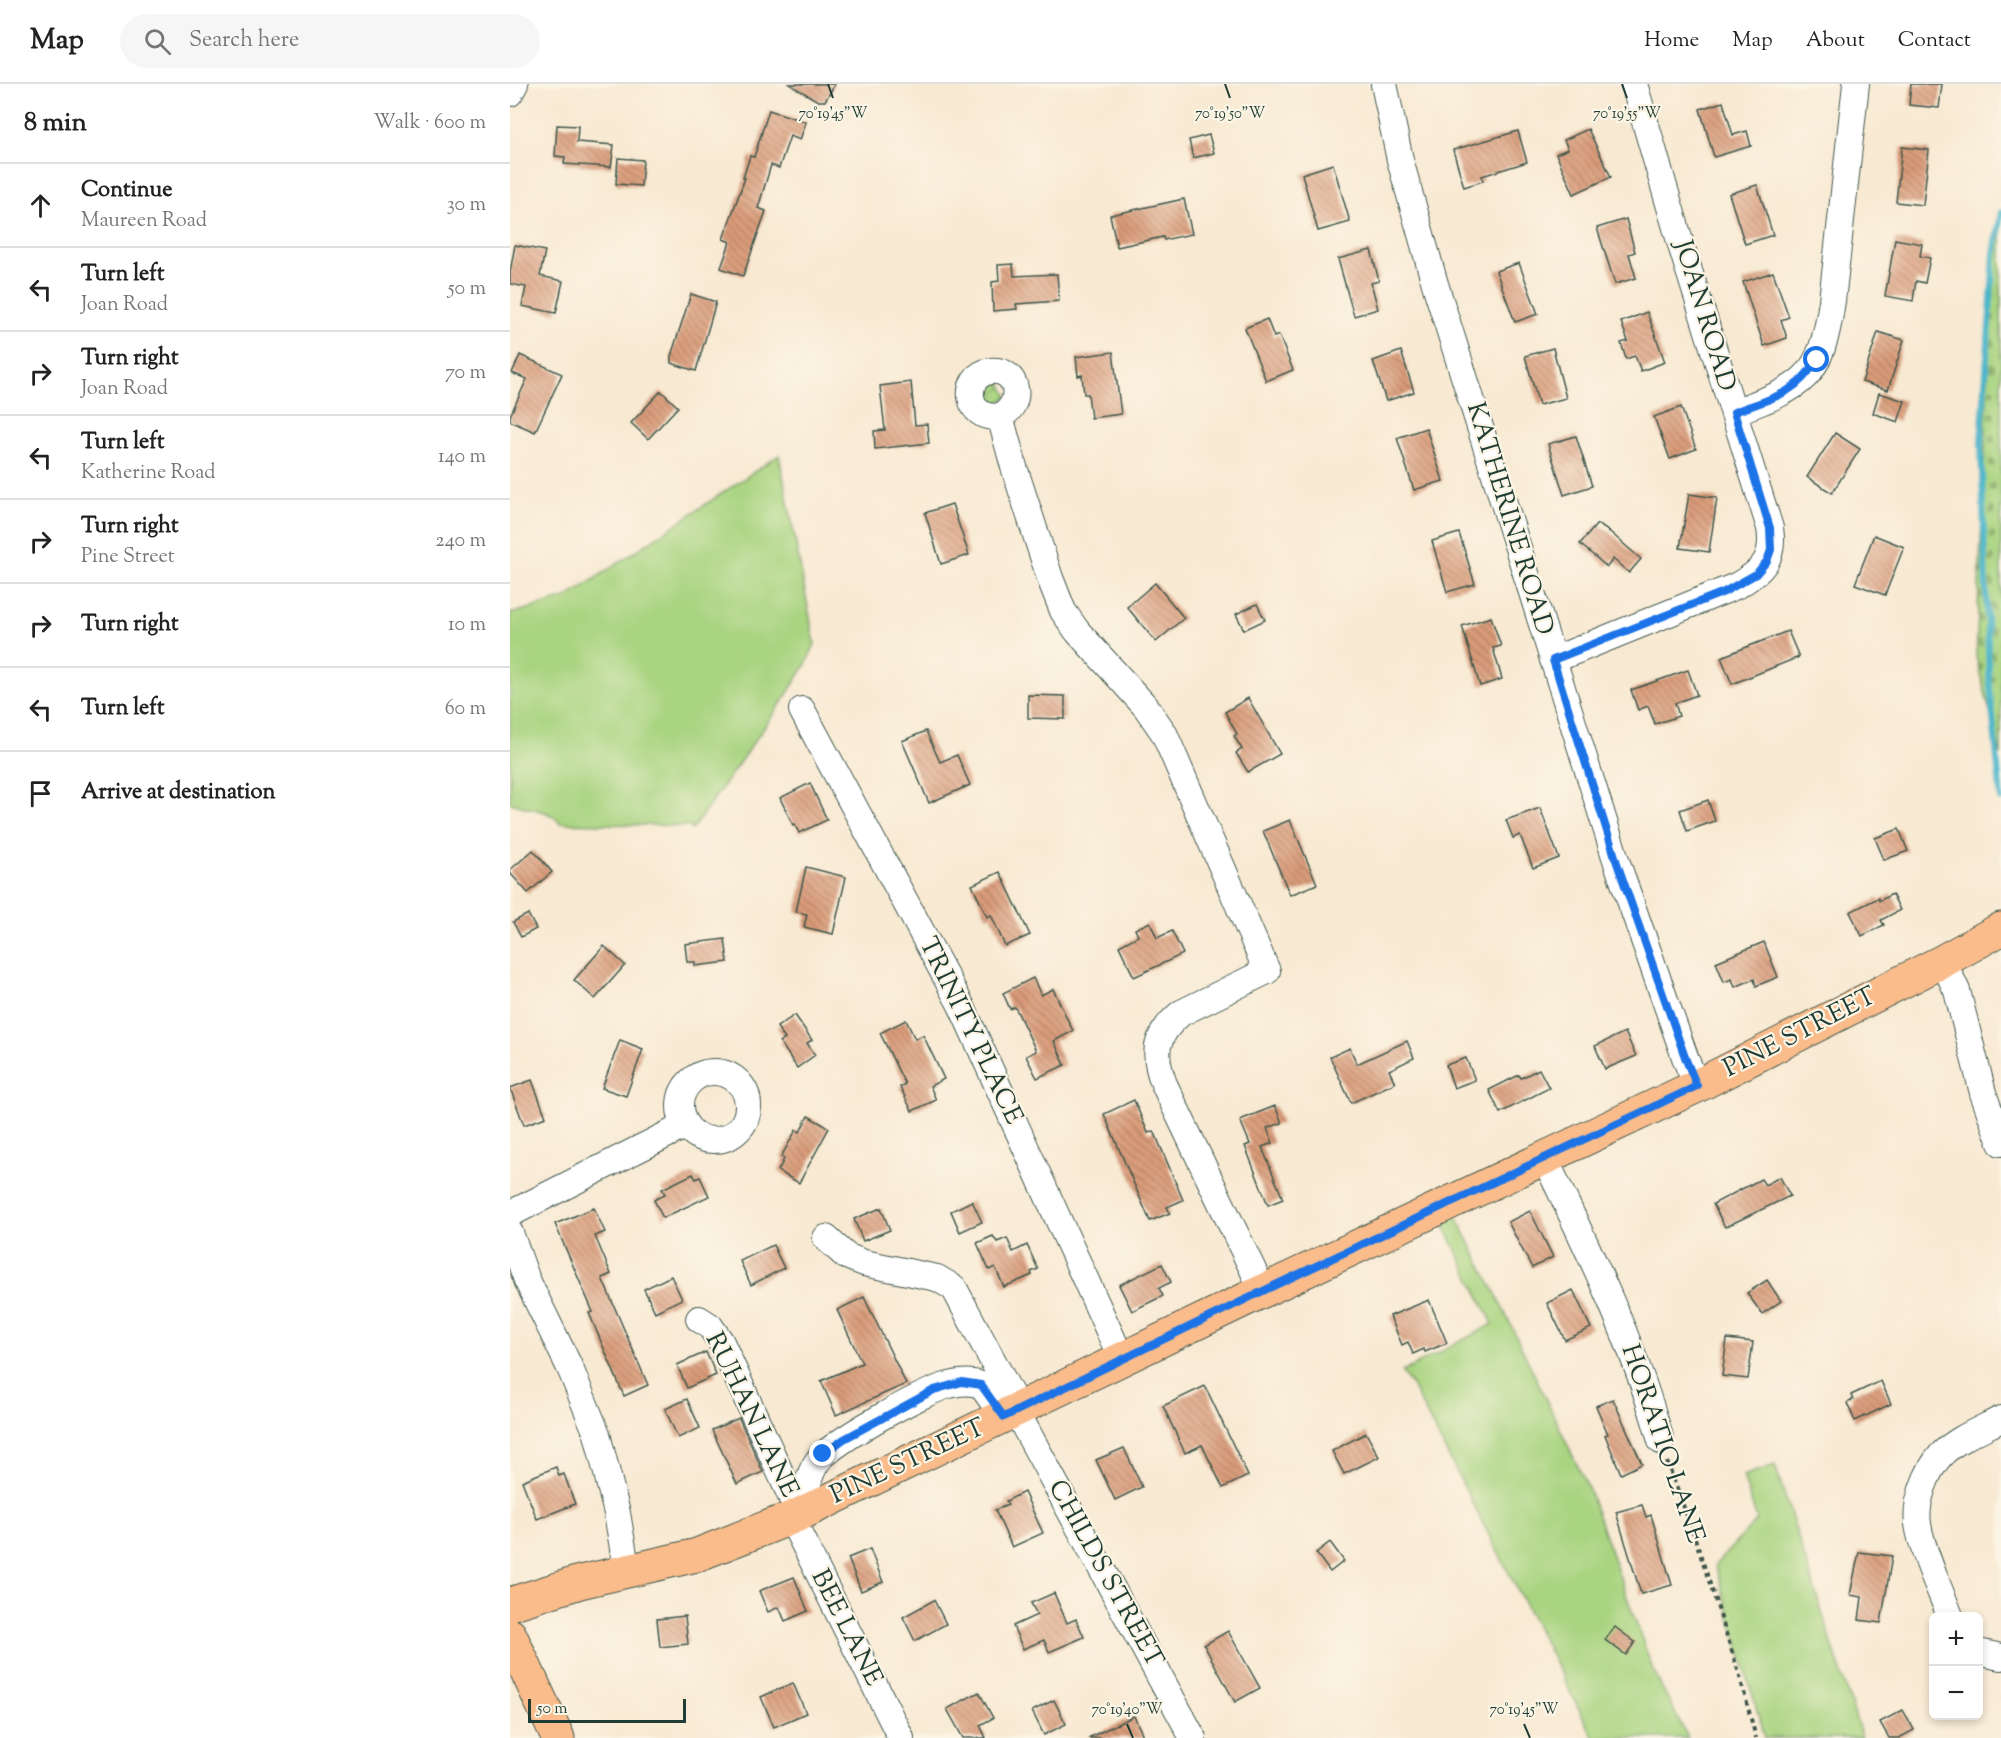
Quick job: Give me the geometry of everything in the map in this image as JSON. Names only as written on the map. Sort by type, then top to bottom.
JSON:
[{"type":"main road","name":"PINE STREET","points":[[510,1604],[569,1585],[697,1555],[799,1514],[1697,1086],[1943,961],[2001,929]]},
{"type":"main road","points":[[510,1635],[558,1738]]},
{"type":"street","points":[[510,93],[515,84]]},
{"type":"street","name":"KATHERINE ROAD","points":[[1384,84],[1400,160],[1435,284],[1617,863],[1697,1086]]},
{"type":"street","name":"JOAN ROAD","points":[[1553,660],[1730,589],[1756,574],[1767,561],[1771,550],[1770,528],[1684,255],[1634,84]]},
{"type":"street","points":[[1734,412],[1779,395],[1801,382],[1817,360],[1822,347],[1828,329],[1832,301],[1856,84]]},
{"type":"street","points":[[1000,416],[1056,598],[1077,631],[1146,707],[1164,733],[1267,971],[1181,1013],[1162,1032],[1157,1056],[1158,1069],[1164,1084],[1263,1291]]},
{"type":"street","name":"TRINITY PLACE","points":[[802,710],[961,1005],[1122,1360]]},
{"type":"street","points":[[1943,961],[1957,991],[1983,1093],[2001,1143]]},
{"type":"street","points":[[510,1214],[686,1125]]},
{"type":"street","name":"HORATIO LANE","points":[[1545,1159],[1589,1250],[1651,1405],[1661,1441]]},
{"type":"street","points":[[510,1233],[527,1280],[570,1368],[597,1434],[617,1512],[627,1572]]},
{"type":"street","points":[[826,1238],[846,1256],[864,1263],[937,1278],[954,1288],[1013,1413]]},
{"type":"street","name":"RUHAN LANE","points":[[699,1319],[710,1326],[721,1341],[799,1514]]},
{"type":"street","points":[[799,1514],[808,1481],[816,1462],[823,1454],[844,1439],[934,1390],[962,1382],[981,1385],[1013,1413]]},
{"type":"street","name":"CHILDS STREET","points":[[1013,1413],[1193,1738]]},
{"type":"street","points":[[1948,1612],[1921,1538],[1918,1522],[1922,1490],[1942,1454],[2001,1419]]},
{"type":"street","name":"BEE LANE","points":[[799,1514],[901,1738]]},
{"type":"street","points":[[1983,1653],[2001,1657]]},
{"type":"path","name":"HORATIO LANE","points":[[1661,1441],[1667,1465],[1693,1532],[1739,1673],[1756,1738]]},
{"type":"green space","points":[[2001,225],[2001,756],[1976,657],[1992,280]]},
{"type":"green space","points":[[1000,381],[1008,397],[988,408],[980,389],[983,385]]},
{"type":"green space","points":[[779,455],[815,644],[805,666],[784,699],[692,830],[689,826],[560,823],[543,811],[510,802],[510,614],[566,598]]},
{"type":"green space","points":[[1457,1218],[1497,1296],[1588,1488],[1653,1670],[1688,1738],[1594,1738],[1412,1386],[1402,1372],[1493,1324],[1443,1224]]},
{"type":"green space","points":[[1775,1465],[1862,1738],[1765,1738],[1715,1565],[1757,1520],[1743,1476]]},
{"type":"building","points":[[789,84],[835,84],[825,101],[818,101]]},
{"type":"building","points":[[1911,84],[1942,84],[1939,108],[1909,105]]},
{"type":"building","points":[[1723,102],[1733,135],[1747,131],[1751,146],[1714,157],[1700,109]]},
{"type":"building","points":[[769,110],[806,122],[800,140],[790,136],[779,168],[771,165],[758,208],[766,211],[743,276],[721,268],[730,242],[723,239],[745,178],[743,178],[750,156],[754,157]]},
{"type":"building","points":[[557,125],[578,126],[577,142],[614,145],[611,167],[564,164],[565,157],[555,156]]},
{"type":"building","points":[[1588,129],[1611,177],[1574,194],[1556,154],[1568,149],[1564,140]]},
{"type":"building","points":[[1518,131],[1527,162],[1482,176],[1483,181],[1464,187],[1453,150]]},
{"type":"building","points":[[1209,135],[1214,153],[1193,158],[1189,140]]},
{"type":"building","points":[[1902,147],[1929,150],[1923,205],[1896,202]]},
{"type":"building","points":[[618,158],[643,160],[641,186],[616,184]]},
{"type":"building","points":[[1333,164],[1350,222],[1318,231],[1302,174]]},
{"type":"building","points":[[1757,185],[1773,235],[1745,244],[1729,194]]},
{"type":"building","points":[[1184,199],[1192,234],[1164,240],[1163,237],[1117,247],[1110,215]]},
{"type":"building","points":[[1626,219],[1635,252],[1629,254],[1636,278],[1615,284],[1597,228]]},
{"type":"building","points":[[1895,239],[1922,244],[1920,256],[1930,258],[1925,283],[1916,281],[1913,301],[1885,296]]},
{"type":"building","points":[[515,245],[545,251],[540,276],[563,281],[556,313],[522,306],[526,287],[510,284]]},
{"type":"building","points":[[1371,250],[1379,281],[1371,283],[1378,309],[1354,316],[1338,259]]},
{"type":"building","points":[[1519,263],[1538,314],[1515,322],[1496,271]]},
{"type":"building","points":[[1013,264],[1014,276],[1057,274],[1059,301],[1016,304],[1017,309],[993,311],[992,282],[999,281],[998,265]]},
{"type":"building","points":[[1773,272],[1789,317],[1781,320],[1787,338],[1764,346],[1743,282]]},
{"type":"building","points":[[691,294],[716,302],[696,371],[671,363],[671,356]]},
{"type":"building","points":[[1647,312],[1665,362],[1641,371],[1635,356],[1626,359],[1621,343],[1628,341],[1621,322]]},
{"type":"building","points":[[1267,319],[1274,337],[1279,335],[1293,370],[1266,381],[1245,328]]},
{"type":"building","points":[[1878,332],[1904,340],[1888,390],[1862,382]]},
{"type":"building","points":[[1553,348],[1566,398],[1539,405],[1525,356]]},
{"type":"building","points":[[1401,351],[1414,392],[1386,401],[1373,361]]},
{"type":"building","points":[[1113,352],[1121,414],[1091,418],[1088,394],[1084,394],[1082,375],[1078,376],[1076,357]]},
{"type":"building","points":[[520,355],[562,374],[535,432],[510,421],[510,416],[527,379],[512,373]]},
{"type":"building","points":[[911,382],[915,425],[927,424],[929,443],[875,449],[874,431],[885,430],[880,386]]},
{"type":"building","points":[[661,391],[678,407],[648,439],[631,423]]},
{"type":"building","points":[[1879,393],[1905,401],[1898,422],[1873,413]]},
{"type":"building","points":[[1681,407],[1696,449],[1670,459],[1654,417]]},
{"type":"building","points":[[1426,428],[1443,481],[1414,490],[1397,438]]},
{"type":"building","points":[[1835,433],[1860,449],[1832,493],[1807,477]]},
{"type":"building","points":[[1576,436],[1592,486],[1564,495],[1548,444]]},
{"type":"building","points":[[1689,494],[1717,498],[1709,552],[1680,548]]},
{"type":"building","points":[[952,504],[969,555],[941,564],[925,513]]},
{"type":"building","points":[[1597,524],[1610,532],[1641,559],[1629,573],[1613,559],[1607,567],[1580,544]]},
{"type":"building","points":[[1459,533],[1475,584],[1447,592],[1432,541]]},
{"type":"building","points":[[1874,535],[1904,547],[1885,595],[1855,584]]},
{"type":"building","points":[[1155,583],[1184,618],[1156,642],[1127,607]]},
{"type":"building","points":[[1257,604],[1265,620],[1244,630],[1236,614]]},
{"type":"building","points":[[1491,617],[1501,646],[1493,648],[1502,679],[1480,686],[1462,626]]},
{"type":"building","points":[[1788,631],[1799,657],[1732,684],[1721,657]]},
{"type":"building","points":[[1688,670],[1697,695],[1675,703],[1679,716],[1655,724],[1648,706],[1638,710],[1631,690]]},
{"type":"building","points":[[1028,695],[1065,696],[1065,719],[1028,718]]},
{"type":"building","points":[[1248,698],[1280,754],[1248,772],[1236,753],[1242,749],[1234,736],[1237,734],[1225,712]]},
{"type":"building","points":[[926,731],[940,762],[957,755],[970,785],[929,803],[902,741]]},
{"type":"building","points":[[810,783],[827,820],[799,833],[780,798]]},
{"type":"building","points":[[1708,800],[1715,821],[1687,831],[1680,810]]},
{"type":"building","points":[[1540,808],[1559,858],[1533,868],[1520,835],[1513,838],[1506,820]]},
{"type":"building","points":[[1290,820],[1317,884],[1290,895],[1263,831]]},
{"type":"building","points":[[1899,829],[1908,851],[1884,860],[1875,838]]},
{"type":"building","points":[[533,850],[552,872],[528,893],[510,873],[510,870]]},
{"type":"building","points":[[806,867],[846,877],[833,934],[804,927],[807,914],[796,912]]},
{"type":"building","points":[[1000,872],[1030,935],[1005,946],[991,915],[987,917],[972,885]]},
{"type":"building","points":[[1892,894],[1900,910],[1881,920],[1884,925],[1862,936],[1850,912],[1878,898],[1879,901]]},
{"type":"building","points":[[528,914],[536,929],[521,937],[513,922]]},
{"type":"building","points":[[1150,922],[1157,938],[1172,931],[1183,954],[1134,977],[1119,946],[1138,936],[1135,929]]},
{"type":"building","points":[[725,939],[728,962],[695,966],[695,962],[687,962],[685,944]]},
{"type":"building","points":[[1764,942],[1778,977],[1756,986],[1754,979],[1735,987],[1732,979],[1724,982],[1716,962]]},
{"type":"building","points":[[604,946],[625,965],[595,999],[574,980]]},
{"type":"building","points":[[1033,978],[1041,995],[1053,989],[1073,1031],[1054,1041],[1065,1065],[1037,1078],[1026,1056],[1036,1051],[1015,1007],[1010,1009],[1003,993]]},
{"type":"building","points":[[795,1015],[812,1040],[807,1043],[815,1055],[797,1068],[780,1042],[785,1039],[777,1027]]},
{"type":"building","points":[[906,1020],[915,1039],[923,1035],[944,1079],[930,1086],[936,1100],[912,1111],[900,1087],[905,1084],[880,1033]]},
{"type":"building","points":[[1625,1032],[1636,1056],[1605,1069],[1595,1046]]},
{"type":"building","points":[[620,1040],[643,1049],[626,1096],[602,1088]]},
{"type":"building","points":[[1407,1041],[1414,1058],[1389,1070],[1395,1083],[1351,1103],[1330,1057],[1350,1048],[1357,1064]]},
{"type":"building","points":[[1466,1058],[1475,1080],[1454,1088],[1446,1065]]},
{"type":"building","points":[[1539,1069],[1549,1088],[1500,1113],[1489,1090],[1519,1075],[1521,1078]]},
{"type":"building","points":[[532,1080],[546,1117],[524,1125],[510,1088]]},
{"type":"building","points":[[1134,1100],[1148,1133],[1154,1131],[1183,1200],[1167,1207],[1170,1213],[1150,1221],[1104,1114]]},
{"type":"building","points":[[1275,1106],[1282,1123],[1267,1128],[1273,1143],[1262,1147],[1283,1199],[1268,1205],[1245,1146],[1250,1144],[1240,1120]]},
{"type":"building","points":[[808,1116],[829,1128],[799,1183],[778,1171],[784,1159],[781,1157],[796,1130],[800,1132]]},
{"type":"building","points":[[693,1174],[696,1179],[700,1177],[709,1196],[663,1218],[654,1200],[665,1194],[662,1189]]},
{"type":"building","points":[[1780,1177],[1790,1196],[1725,1227],[1713,1204],[1761,1179],[1765,1185]]},
{"type":"building","points":[[972,1201],[982,1222],[960,1232],[951,1211]]},
{"type":"building","points":[[594,1208],[605,1232],[595,1236],[611,1274],[602,1278],[648,1385],[624,1396],[589,1313],[593,1312],[555,1224]]},
{"type":"building","points":[[881,1208],[890,1230],[863,1241],[854,1219]]},
{"type":"building","points":[[1530,1211],[1553,1257],[1532,1268],[1508,1222]]},
{"type":"building","points":[[993,1236],[997,1242],[1007,1238],[1013,1252],[1027,1245],[1038,1269],[1031,1272],[1032,1275],[1004,1287],[995,1267],[989,1270],[977,1243]]},
{"type":"building","points":[[773,1245],[784,1268],[751,1285],[740,1261]]},
{"type":"building","points":[[1162,1264],[1171,1282],[1159,1288],[1163,1296],[1132,1311],[1119,1285]]},
{"type":"building","points":[[671,1276],[682,1299],[655,1312],[644,1289]]},
{"type":"building","points":[[1767,1280],[1781,1301],[1762,1314],[1747,1293]]},
{"type":"building","points":[[1573,1290],[1591,1328],[1565,1340],[1547,1303]]},
{"type":"building","points":[[864,1297],[906,1384],[836,1415],[821,1381],[862,1363],[837,1310]]},
{"type":"building","points":[[1429,1300],[1447,1343],[1413,1354],[1408,1342],[1402,1345],[1390,1316]]},
{"type":"building","points":[[1727,1339],[1753,1342],[1748,1379],[1722,1376]]},
{"type":"building","points":[[706,1352],[716,1375],[687,1388],[677,1365]]},
{"type":"building","points":[[1881,1381],[1891,1404],[1855,1421],[1847,1403],[1853,1400],[1851,1395]]},
{"type":"building","points":[[1205,1386],[1248,1476],[1223,1488],[1202,1445],[1185,1453],[1163,1406]]},
{"type":"building","points":[[687,1399],[700,1428],[678,1438],[665,1409]]},
{"type":"building","points":[[1613,1399],[1642,1464],[1621,1474],[1596,1406]]},
{"type":"building","points":[[739,1418],[763,1472],[737,1484],[712,1430]]},
{"type":"building","points":[[1366,1433],[1379,1457],[1344,1474],[1332,1451]]},
{"type":"building","points":[[1124,1448],[1142,1487],[1115,1500],[1096,1460]]},
{"type":"building","points":[[556,1467],[559,1476],[564,1474],[575,1504],[537,1519],[522,1481]]},
{"type":"building","points":[[1024,1492],[1043,1533],[1012,1547],[995,1510],[1008,1505],[1006,1501]]},
{"type":"building","points":[[1642,1505],[1646,1517],[1651,1515],[1672,1585],[1641,1594],[1616,1512]]},
{"type":"building","points":[[1330,1542],[1344,1561],[1330,1572],[1316,1553]]},
{"type":"building","points":[[870,1549],[883,1582],[861,1591],[848,1558]]},
{"type":"building","points":[[1859,1552],[1892,1556],[1881,1623],[1859,1620],[1862,1597],[1850,1595]]},
{"type":"building","points":[[794,1577],[808,1611],[785,1621],[779,1607],[768,1612],[759,1591]]},
{"type":"building","points":[[1054,1593],[1067,1623],[1076,1619],[1084,1637],[1049,1652],[1044,1640],[1023,1649],[1013,1626],[1037,1615],[1031,1603]]},
{"type":"building","points":[[934,1600],[946,1624],[915,1641],[903,1617]]},
{"type":"building","points":[[685,1616],[688,1644],[660,1647],[657,1619]]},
{"type":"building","points":[[1615,1627],[1635,1642],[1626,1655],[1605,1640]]},
{"type":"building","points":[[1228,1631],[1260,1688],[1235,1702],[1204,1645]]},
{"type":"building","points":[[793,1683],[806,1713],[774,1727],[761,1697]]},
{"type":"building","points":[[979,1692],[993,1718],[980,1725],[986,1738],[963,1738],[947,1709]]},
{"type":"building","points":[[1054,1700],[1066,1724],[1044,1735],[1032,1711]]},
{"type":"building","points":[[1903,1710],[1914,1730],[1899,1738],[1889,1738],[1880,1722]]},
{"type":"building","points":[[1134,1716],[1144,1738],[1088,1738]]},
{"type":"waterway","points":[[2001,212],[1994,254],[1981,444],[1989,676],[2001,800]]},
{"type":"route","points":[[823,1454],[894,1410],[947,1385],[975,1382],[981,1385],[1004,1417],[1263,1291],[1697,1086],[1617,863],[1553,660],[1724,592],[1756,574],[1767,561],[1772,538],[1734,412],[1790,390],[1801,382],[1817,360]]}]
